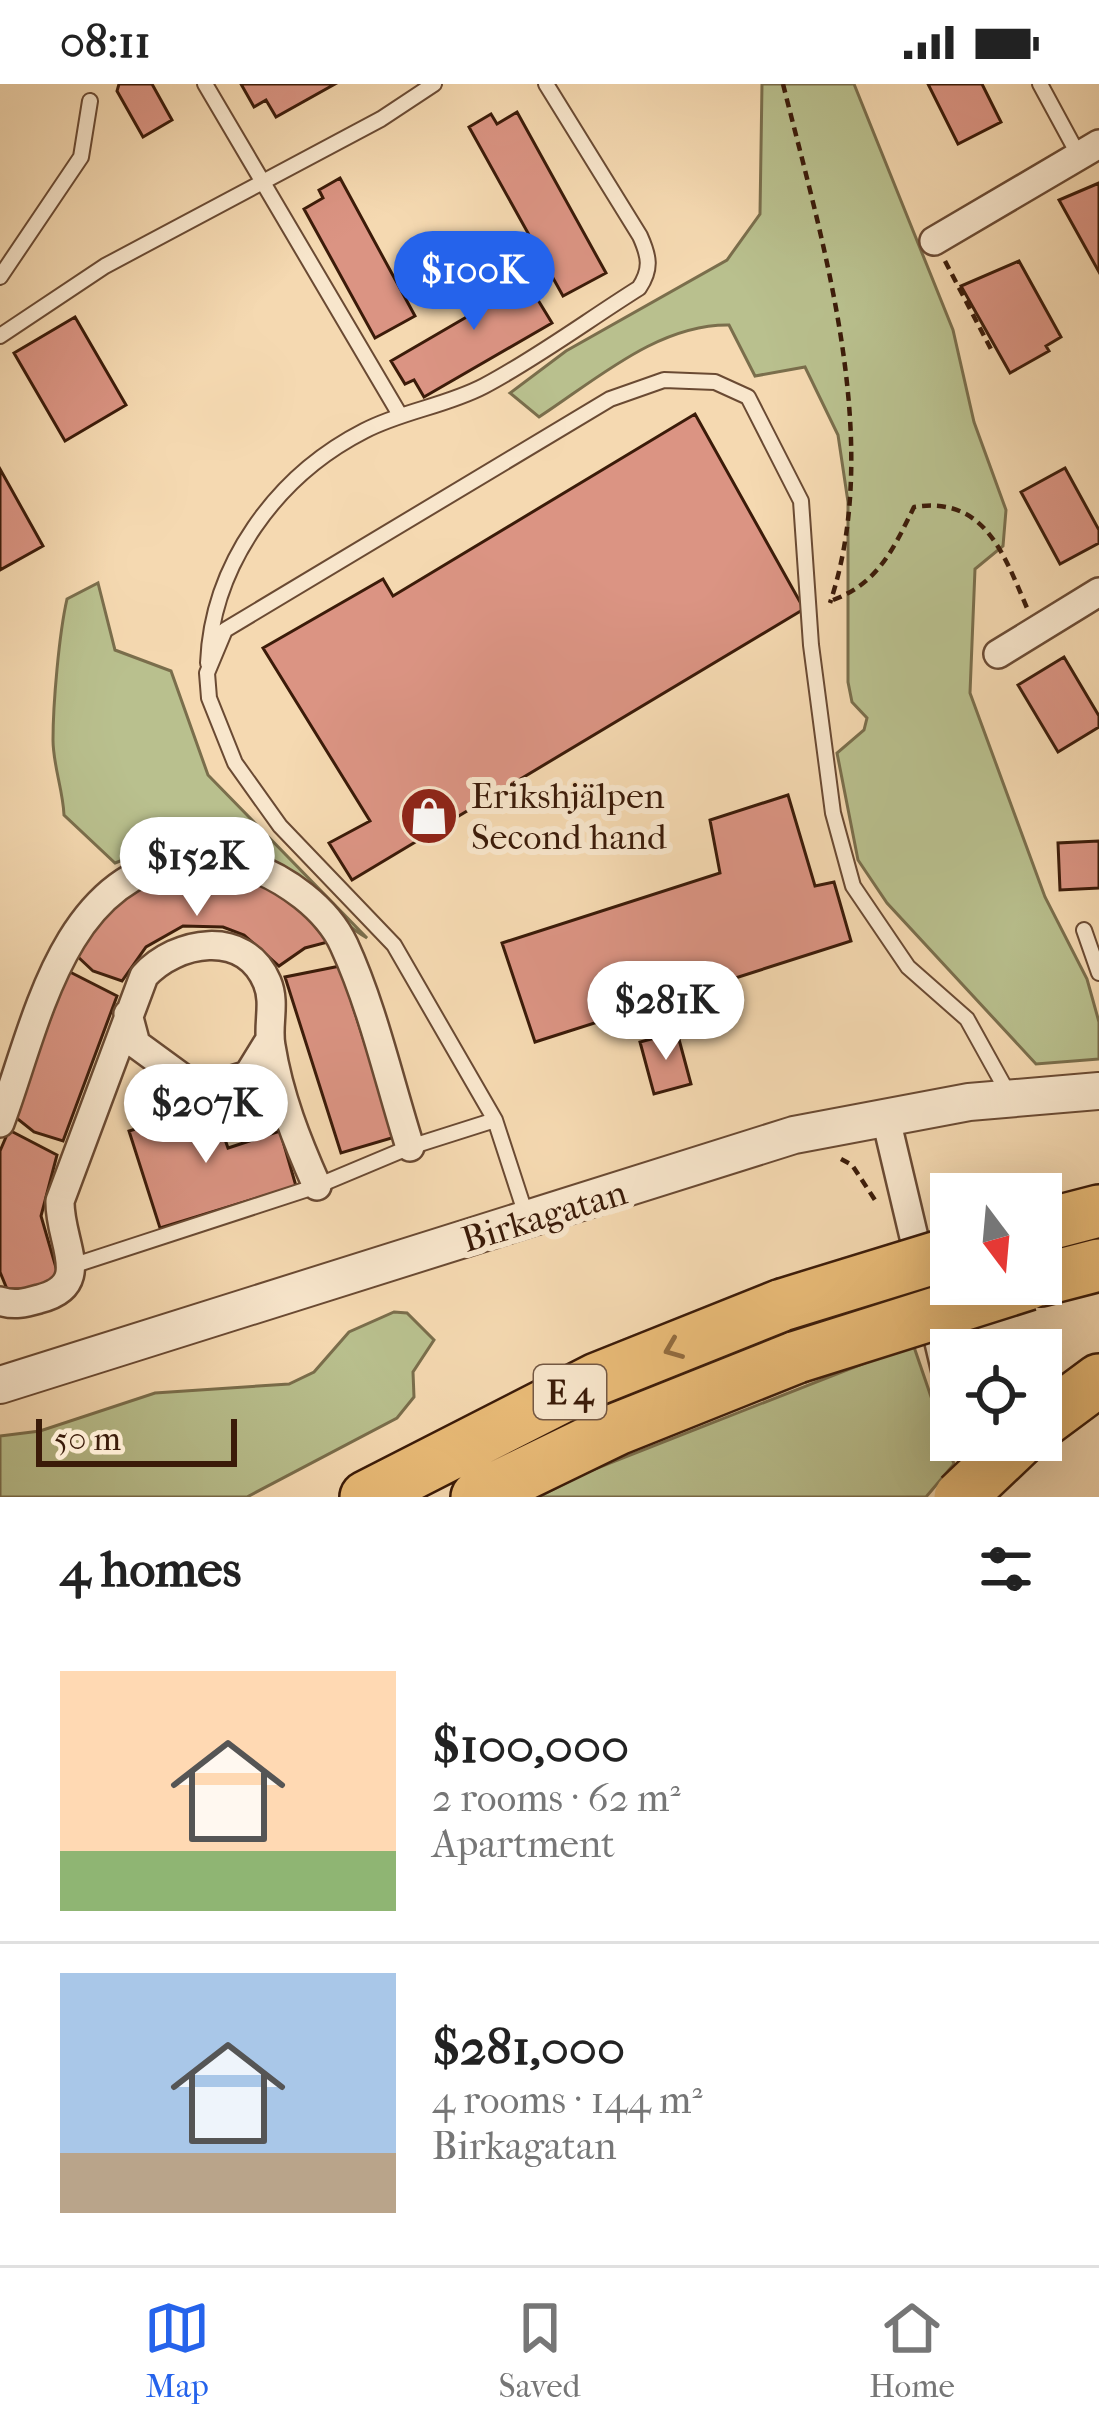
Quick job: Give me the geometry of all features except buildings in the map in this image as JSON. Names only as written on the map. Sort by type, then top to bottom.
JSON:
[{"type":"highway","name":"E 4","points":[[366,1497],[597,1379],[782,1306],[930,1260]]},
{"type":"highway","name":"E 4","points":[[477,1497],[617,1429],[797,1357],[964,1305]]},
{"type":"highway","points":[[1062,1407],[1099,1380]]},
{"type":"highway","points":[[960,1497],[998,1461]]},
{"type":"street","points":[[934,241],[1089,150]]},
{"type":"street","points":[[998,654],[1099,592]]},
{"type":"street","points":[[0,1123],[64,950],[88,912],[122,881],[162,864],[197,857],[242,862],[278,877],[305,898],[343,942],[410,1147]]},
{"type":"street","points":[[0,1301],[23,1303],[59,1294],[69,1284],[72,1265],[60,1227],[60,1201],[128,1014],[144,976],[160,959],[202,943],[250,959],[266,980],[272,1005],[269,1041],[288,1122],[317,1186]]},
{"type":"street","points":[[128,1014],[136,1044],[188,1082],[219,1084],[248,1075],[269,1041]]},
{"type":"street","name":"Birkagatan","points":[[0,1385],[794,1135],[885,1115],[1099,1091]]},
{"type":"street","points":[[885,1115],[936,1329]]},
{"type":"street","points":[[979,1461],[995,1497]]},
{"type":"lane","points":[[205,84],[400,415]]},
{"type":"lane","points":[[0,336],[105,266],[434,84]]},
{"type":"lane","points":[[527,1219],[495,1120],[394,945],[280,826],[235,763],[208,698],[207,673],[218,590],[260,520],[322,459],[362,431],[483,386],[639,288],[647,275],[649,257],[640,236],[546,84]]},
{"type":"lane","points":[[1040,84],[1089,150]]},
{"type":"lane","points":[[0,278],[81,157],[90,101]]},
{"type":"lane","points":[[207,673],[225,629],[610,399],[664,380],[715,382],[748,397],[801,501],[812,645],[833,813],[853,886],[908,967],[968,1019],[988,1048],[1009,1098]]},
{"type":"lane","points":[[1084,930],[1099,973]]},
{"type":"lane","points":[[72,1265],[317,1186],[410,1147],[495,1120]]},
{"type":"path","points":[[783,84],[845,355],[847,550],[812,645]]},
{"type":"path","points":[[934,241],[993,353]]},
{"type":"path","points":[[831,601],[865,588],[890,555],[914,508],[947,502],[975,517],[1012,571],[1037,630]]},
{"type":"green space","points":[[762,84],[854,84],[953,330],[974,422],[1006,510],[1003,546],[975,569],[970,693],[1045,897],[1087,979],[1099,1022],[1099,1059],[1036,1064],[887,903],[858,860],[837,753],[864,730],[867,718],[852,702],[848,682],[848,502],[838,435],[805,367],[755,376],[729,325],[703,327],[629,357],[539,417],[510,393],[566,351],[727,260],[760,214]]},
{"type":"green space","points":[[98,583],[115,650],[171,671],[208,775],[367,938],[287,872],[264,859],[192,845],[115,863],[64,815],[53,740],[61,631],[67,599]]},
{"type":"green space","points":[[394,1312],[407,1313],[434,1340],[413,1372],[414,1397],[397,1418],[247,1497],[0,1497],[0,1436],[40,1431],[155,1393],[289,1384],[314,1372],[349,1332]]},
{"type":"green space","points":[[913,1344],[930,1394],[930,1461],[954,1464],[926,1497],[538,1497],[587,1472]]},
{"type":"place","name":"Erikshjälpen Second hand","points":[[429,816]]}]
